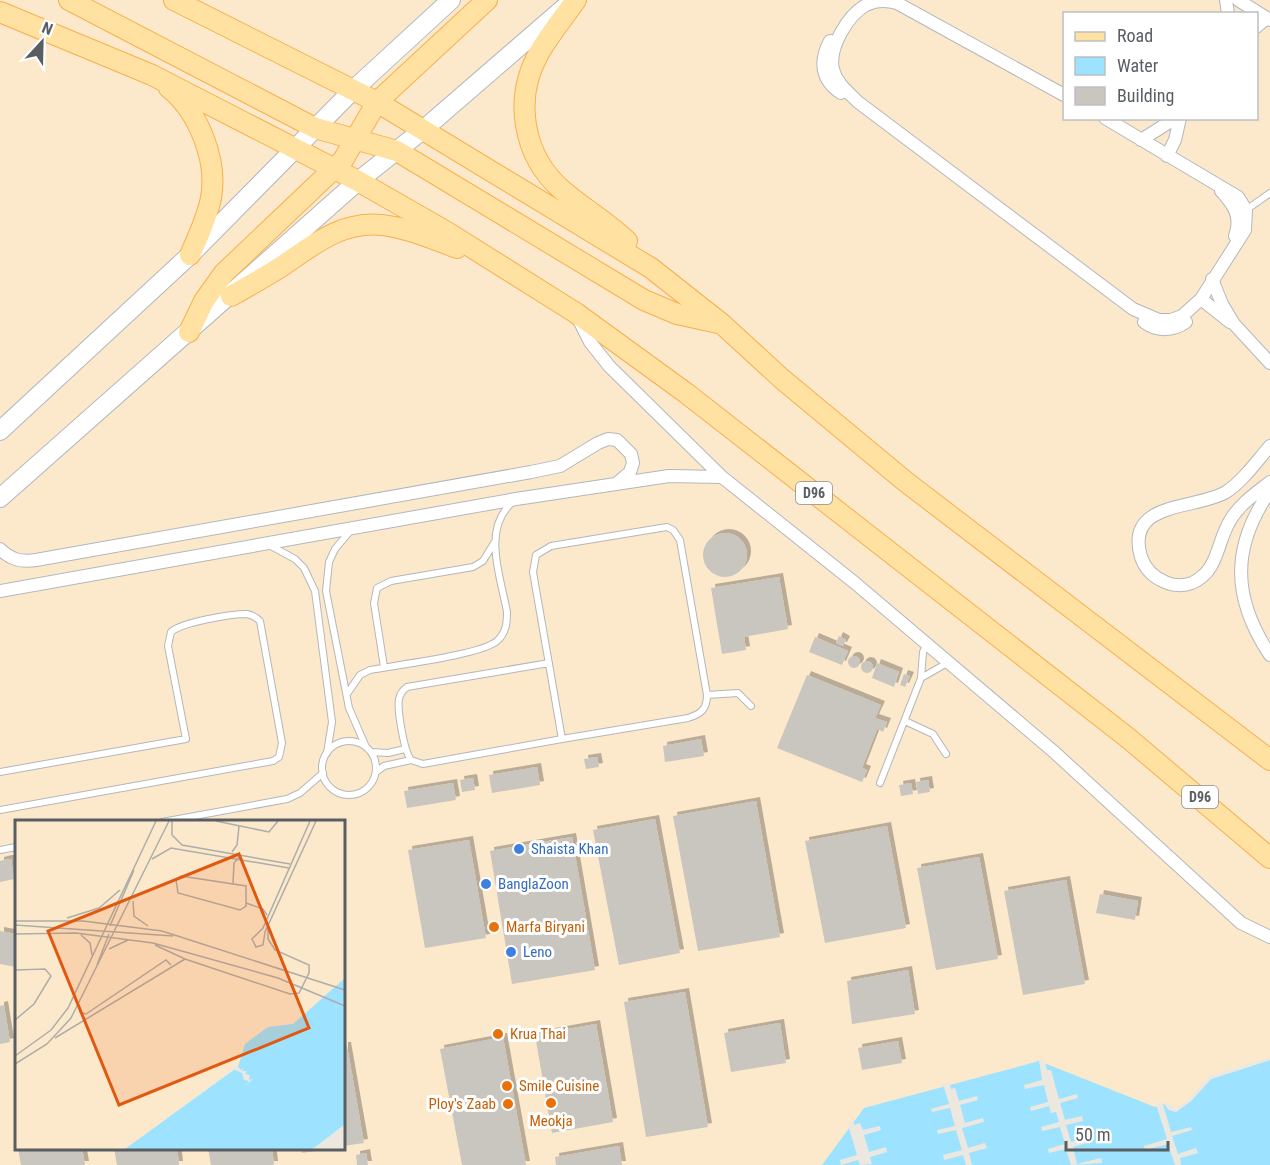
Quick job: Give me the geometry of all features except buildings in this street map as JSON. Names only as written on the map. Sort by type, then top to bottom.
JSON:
[{"type":"main road","points":[[69,0],[315,128],[397,151],[644,300],[685,316],[722,324]]},
{"type":"main road","points":[[174,0],[377,102],[651,268],[722,324],[782,379],[879,460],[1270,760]]},
{"type":"main road","points":[[0,431],[190,255],[353,90],[451,0]]},
{"type":"main road","points":[[189,332],[204,301],[224,273],[336,169],[377,102],[488,0]]},
{"type":"main road","points":[[6,493],[231,296],[358,181],[424,129],[575,0]]},
{"type":"main road","points":[[575,0],[538,54],[530,74],[525,95],[528,138],[536,158],[548,176],[563,191],[618,232],[651,268]]},
{"type":"main road","points":[[0,12],[152,75],[358,181]]},
{"type":"main road","points":[[152,75],[175,92],[192,114],[205,140],[211,167],[212,196],[204,223],[190,255]]},
{"type":"main road","name":"D96","points":[[358,181],[491,259],[576,313],[686,393],[1128,738],[1270,858]]},
{"type":"main road","points":[[231,296],[321,238],[361,225],[402,229],[491,259]]},
{"type":"street","points":[[842,27],[856,0]]},
{"type":"street","points":[[1063,94],[902,4],[887,0],[867,4],[858,10],[826,49],[823,70],[834,89],[858,102],[1133,309],[1159,320],[1171,321],[1182,316],[1200,299],[1231,248],[1245,230],[1246,210],[1238,197],[1108,120]]},
{"type":"street","points":[[1238,0],[1258,12]]},
{"type":"street","points":[[1141,140],[1176,120]]},
{"type":"street","points":[[1167,156],[1174,140],[1178,120]]},
{"type":"street","points":[[1216,186],[1233,206],[1238,219],[1231,248]]},
{"type":"street","points":[[1212,279],[1222,304],[1234,324]]},
{"type":"street","points":[[1200,299],[1234,324],[1270,363]]},
{"type":"street","points":[[576,313],[590,342],[609,366],[722,477],[855,583],[1053,750],[1242,923],[1270,937]]},
{"type":"street","points":[[0,549],[10,558],[23,562],[531,472],[560,465],[608,440],[617,441],[631,454],[633,463],[630,472],[615,484]]},
{"type":"street","points":[[1270,446],[1227,491],[1197,504],[1163,508],[1150,518],[1141,532],[1139,549],[1144,565],[1155,578],[1170,584],[1187,585],[1202,578],[1213,565],[1230,520],[1240,507],[1270,482]]},
{"type":"street","points":[[0,591],[516,499],[687,475],[722,477]]},
{"type":"street","points":[[1270,491],[1249,529],[1242,555],[1241,581],[1245,608],[1255,633],[1270,655]]},
{"type":"street","points":[[0,511],[6,493]]},
{"type":"lane","points":[[1246,210],[1270,193]]},
{"type":"lane","points":[[384,667],[374,603],[377,588],[391,581],[473,567],[490,552],[495,542],[499,518],[516,499]]},
{"type":"lane","points":[[323,773],[335,791],[350,794],[363,791],[384,766],[411,760],[423,764],[688,718],[701,712],[705,707],[707,695],[680,540],[673,530],[667,527],[551,546],[536,555],[532,572],[562,739]]},
{"type":"lane","points":[[354,528],[335,549],[325,577],[347,694],[356,728],[375,758],[376,773]]},
{"type":"lane","points":[[347,694],[360,675],[370,670],[481,649],[499,640],[507,622],[507,612],[495,542]]},
{"type":"lane","points":[[173,820],[287,799],[300,793],[323,773],[332,722],[315,591],[304,568],[295,559],[279,549],[261,544]]},
{"type":"lane","points":[[0,772],[186,740],[168,646],[171,632],[183,625],[243,615],[255,616],[260,621],[282,743],[282,750],[273,761],[0,810]]},
{"type":"lane","points":[[880,783],[921,678],[923,652],[927,645]]},
{"type":"lane","points":[[921,678],[948,662]]},
{"type":"lane","points":[[411,760],[405,748],[399,705],[402,692],[407,687],[549,663]]},
{"type":"lane","points":[[707,695],[738,693],[751,706]]},
{"type":"lane","points":[[905,721],[933,734],[946,754]]},
{"type":"lane","points":[[327,753],[332,747],[345,741],[388,753],[405,748]]},
{"type":"lane","points":[[0,850],[15,847]]},
{"type":"sand","points":[[0,0],[1270,0],[1270,1060],[1211,1079],[1191,1101],[1176,1112],[1164,1104],[1155,1107],[1039,1061],[864,1108],[822,1165],[0,1165]]},
{"type":"water","points":[[1270,1060],[1270,1165],[822,1165],[864,1108],[1039,1061],[1155,1107],[1164,1104],[1169,1110],[1176,1112],[1191,1101],[1211,1079]]},
{"type":"pier","points":[[1270,1057],[1270,1060],[1211,1079],[1191,1101],[1176,1112],[1169,1110],[1164,1104],[1166,1102],[1176,1108],[1189,1099],[1209,1076]]},
{"type":"pier","points":[[1039,1060],[1044,1060],[1047,1070],[1051,1070],[1059,1099],[1077,1094],[1078,1098],[1060,1103],[1065,1120],[1082,1116],[1083,1121],[1066,1125],[1071,1142],[1089,1138],[1090,1142],[1073,1147],[1077,1164],[1101,1158],[1102,1163],[1071,1165],[1066,1149],[1049,1153],[1048,1149],[1065,1144],[1060,1127],[1042,1131],[1041,1127],[1059,1122],[1056,1112],[1051,1113],[1049,1106],[1031,1111],[1030,1107],[1048,1102],[1044,1085],[1025,1089],[1024,1085],[1042,1080]]},
{"type":"pier","points":[[949,1082],[951,1089],[955,1088],[959,1101],[977,1096],[978,1100],[960,1105],[965,1123],[983,1118],[984,1122],[962,1128],[968,1148],[985,1143],[987,1148],[969,1153],[972,1165],[966,1165],[963,1155],[944,1160],[943,1155],[962,1150],[956,1130],[938,1134],[937,1130],[955,1126],[950,1108],[932,1112],[931,1109],[949,1104],[943,1084]]},
{"type":"pier","points":[[1162,1101],[1171,1132],[1191,1127],[1192,1130],[1172,1136],[1178,1154],[1196,1148],[1198,1153],[1180,1158],[1181,1165],[1175,1165],[1168,1144],[1145,1150],[1144,1146],[1167,1139],[1156,1104]]},
{"type":"pier","points":[[853,1119],[854,1125],[860,1123],[863,1130],[880,1126],[881,1130],[864,1135],[869,1152],[886,1147],[887,1152],[870,1157],[872,1164],[860,1165],[858,1160],[841,1165],[840,1160],[857,1155],[848,1125]]},
{"type":"place","name":"Shaista Khan","points":[[519,849]]},
{"type":"place","name":"BanglaZoon","points":[[486,884]]},
{"type":"place","name":"Marfa Biryani","points":[[494,927]]},
{"type":"place","name":"Leno","points":[[511,952]]},
{"type":"place","name":"Krua Thai","points":[[498,1034]]},
{"type":"place","name":"Smile Cuisine","points":[[507,1086]]},
{"type":"place","name":"Meokja","points":[[551,1103]]},
{"type":"place","name":"Ploy's Zaab","points":[[508,1104]]}]
